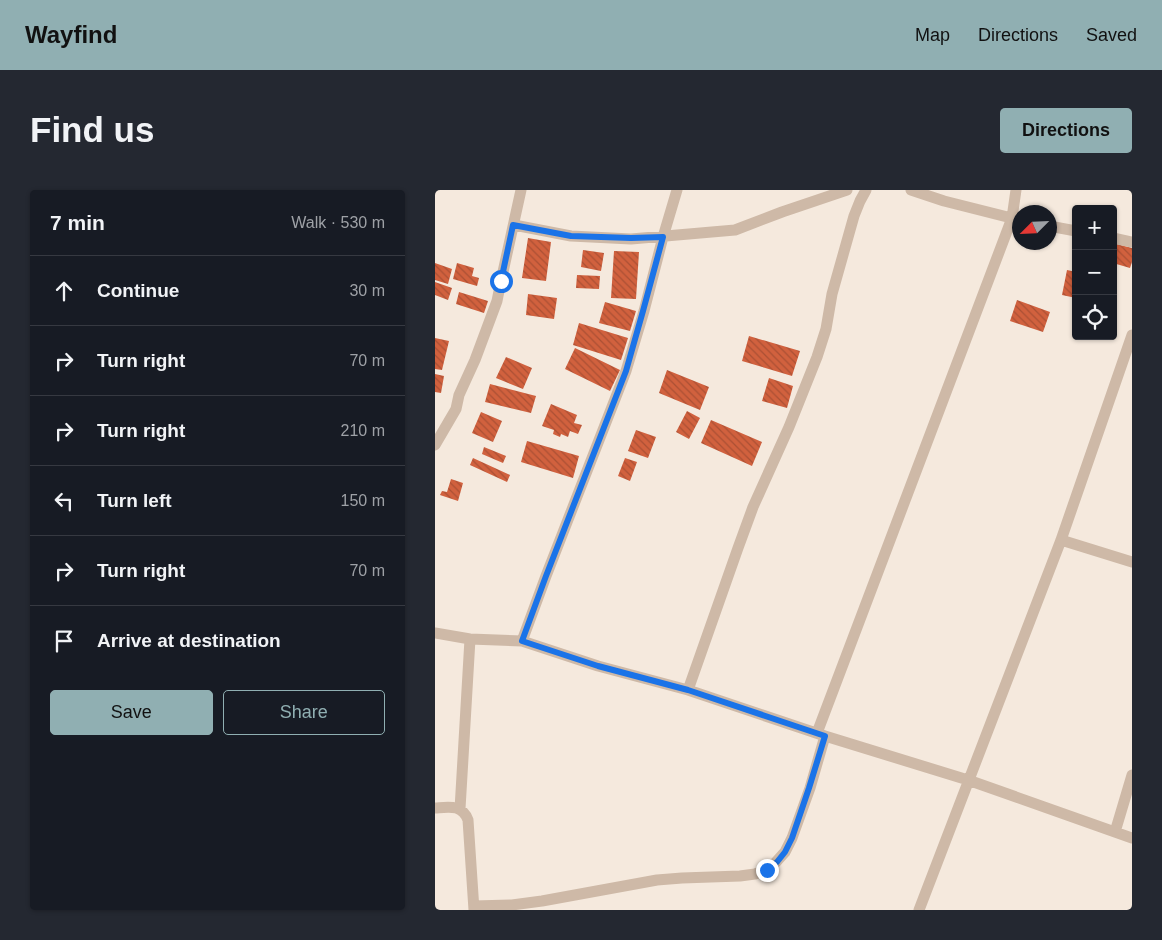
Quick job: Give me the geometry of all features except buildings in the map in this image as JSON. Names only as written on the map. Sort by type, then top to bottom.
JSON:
[{"type":"street","points":[[435,445],[456,409],[459,395],[495,308],[521,190]]},
{"type":"street","points":[[522,641],[626,371],[677,190]]},
{"type":"street","points":[[513,225],[571,236],[631,238],[735,230],[847,190]]},
{"type":"street","points":[[688,690],[753,507],[789,427],[817,357],[826,329],[832,294],[853,216],[866,190]]},
{"type":"street","points":[[911,190],[944,201],[1012,218]]},
{"type":"street","points":[[1016,190],[1016,205]]},
{"type":"street","points":[[1057,227],[1072,230]]},
{"type":"street","points":[[435,808],[459,809],[464,812],[468,820],[474,908],[542,902],[657,880],[755,874],[767,870],[777,862],[792,838],[809,788],[821,734],[1012,230]]},
{"type":"street","points":[[1117,239],[1132,242]]},
{"type":"street","points":[[919,910],[1061,540],[1132,335]]},
{"type":"street","points":[[1061,540],[1132,562]]},
{"type":"street","points":[[435,633],[470,639],[522,641],[598,666],[688,690],[968,780],[1132,838]]},
{"type":"street","points":[[459,809],[470,639]]},
{"type":"street","points":[[1115,832],[1132,775]]},
{"type":"route","points":[[501,281],[513,225],[571,236],[601,238],[663,237],[626,371],[522,641],[598,666],[688,690],[825,736],[792,838],[785,852],[767,870]]}]
